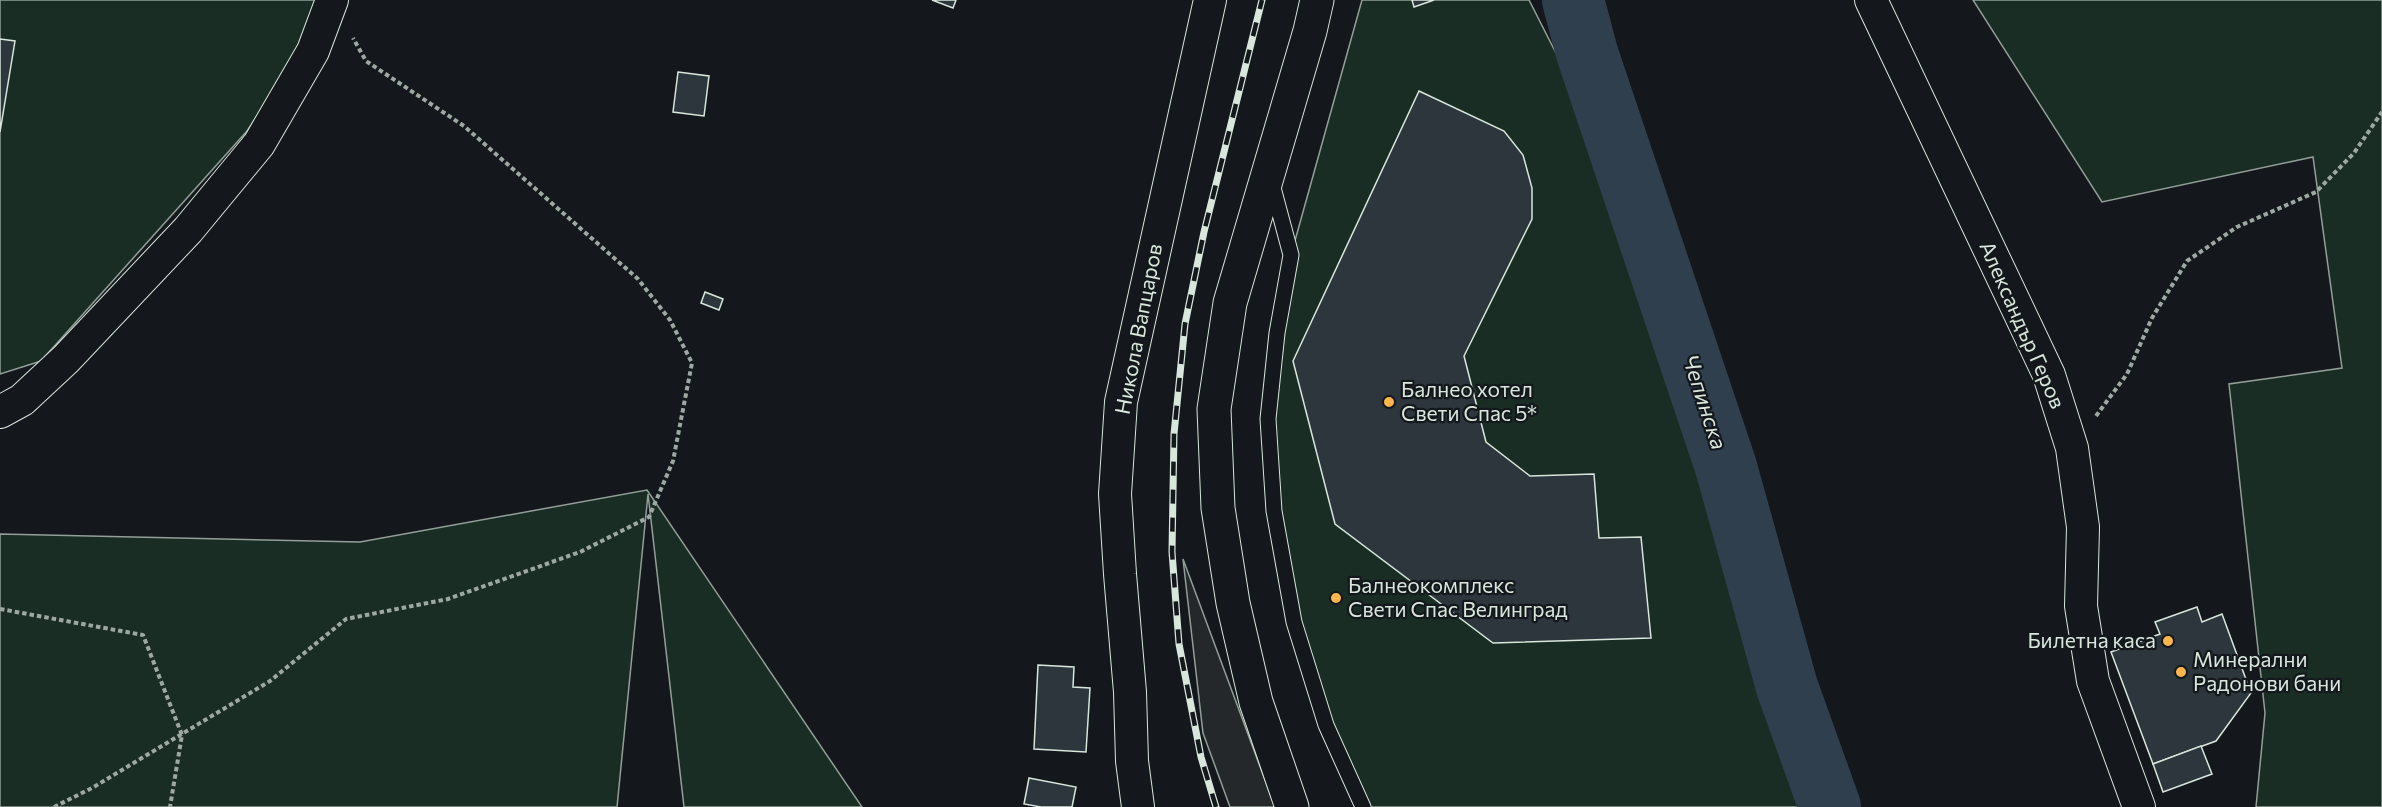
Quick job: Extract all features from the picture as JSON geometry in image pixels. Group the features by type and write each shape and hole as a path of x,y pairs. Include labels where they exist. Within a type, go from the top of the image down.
{"street":[{"path":"0,412 22,400 66,359 188,230 259,144 313,51 333,0"},
{"name":"Никола Вапцаров","path":"1138,807 1132,761 1130,692 1116,494 1122,402 1210,0"},
{"path":"1292,807 1256,702 1233,603 1218,508 1214,409 1230,303 1310,31 1317,0"},
{"name":"Александър Геров","path":"1871,0 2049,375 2072,448 2083,527 2081,606 2093,681 2139,807"},
{"path":"1119,807 1132,761"}],"lane":[{"path":"1268,169 1291,255 1277,333 1268,419 1274,511 1294,622 1326,725 1363,807"}],"path":[{"path":"54,807 92,788 270,681 346,619 448,599 580,552 649,517 673,461 692,363 670,320 638,279 464,126 366,62 349,31"},
{"path":"2072,448 2127,374 2152,318 2187,261 2237,227 2316,192 2355,153 2382,112"},
{"path":"0,609 142,635 182,735 170,807"}],"green space":[{"path":"0,0 320,0 304,47 247,131 41,361 0,374"},
{"path":"1362,0 1529,0 1598,136 1741,556 1775,691 1820,807 1363,807 1294,622 1268,419 1291,255"},
{"path":"1973,0 2382,0 2382,807 2256,807 2265,713 2229,384 2342,368 2313,157 2102,202"},
{"path":"647,490 862,807 684,807 648,494 617,807 0,807 0,534 360,542"}],"shaded area":[{"path":"1183,559 1275,807 1230,807 1203,733"}],"building":[{"path":"932,0 956,0 953,8"},
{"path":"1412,0 1434,0 1414,7"},
{"path":"0,39 15,41 0,132"},
{"path":"678,72 709,76 704,116 673,112"},
{"name":"Балнео хотел Свети Спас 5*","path":"1419,91 1504,131 1523,155 1532,188 1532,219 1464,356 1486,442 1530,476 1594,474 1599,538 1641,537 1651,638 1493,643 1335,524 1293,361"},
{"path":"705,292 723,299 719,310 701,303"},
{"name":"Минерални Радонови бани","path":"2197,607 2202,622 2222,614 2251,693 2216,741 2153,764 2111,652 2160,634 2155,622"},
{"path":"1038,665 1074,667 1073,687 1090,688 1086,752 1034,749"},
{"path":"2201,746 2212,774 2163,792 2153,764"},
{"path":"1029,778 1076,787 1072,807 1041,807 1024,804"}],"waterway":[{"name":"Чепинска","path":"1573,0 1587,53 1726,467 1787,687 1830,807"}],"railway":[{"path":"1216,807 1201,757 1179,644 1172,552 1174,434 1185,324 1204,232 1262,0"}],"place":[{"name":"Балнео хотел Свети Спас 5*","path":"1389,402"},
{"name":"Балнеокомплекс Свети Спас Велинград","path":"1336,598"},
{"name":"Билетна каса","path":"2168,641"},
{"name":"Минерални Радонови бани","path":"2181,672"}]}
